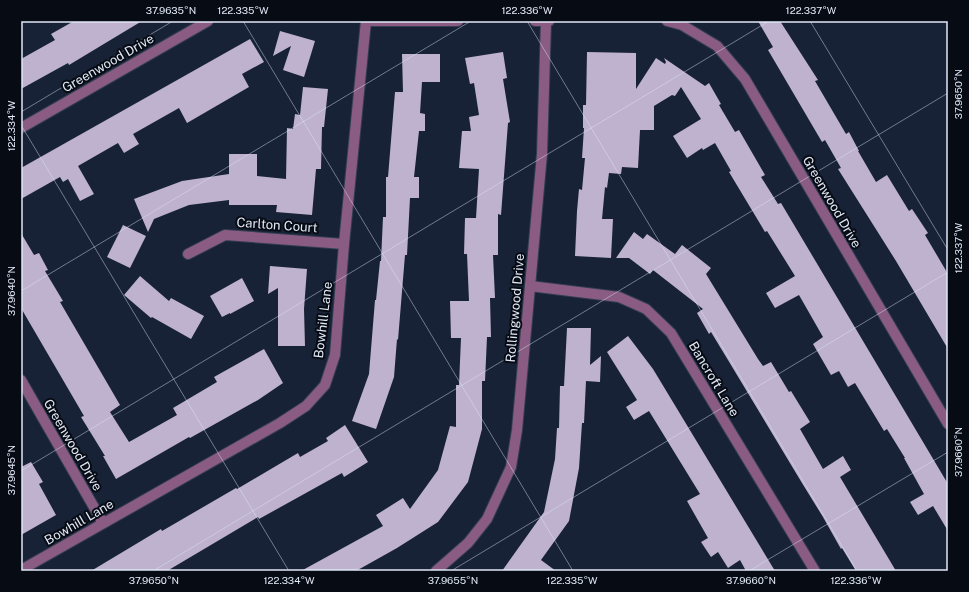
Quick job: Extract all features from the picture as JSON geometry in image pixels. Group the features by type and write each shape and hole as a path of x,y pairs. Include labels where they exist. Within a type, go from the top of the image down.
{"street":[{"name":"Greenwood Drive","path":"21,128 208,21"},
{"path":"366,21 458,21"},
{"name":"Bowhill Lane","path":"21,570 280,423 306,406 325,385 335,355 344,244 366,21"},
{"path":"535,21 549,21"},
{"name":"Rollingwood Drive","path":"436,571 468,543 488,519 511,467 517,430 542,154 546,21"},
{"name":"Greenwood Drive","path":"667,21 682,25 717,46 745,79 948,424"},
{"name":"Carlton Court","path":"188,254 225,235 344,244"},
{"name":"Bancroft Lane","path":"530,286 619,297 646,309 671,333 815,571"},
{"name":"Greenwood Drive","path":"21,380 103,523"}],"building":[{"path":"74,21 142,21 69,65 68,63 21,89 21,59 55,40 51,34"},
{"path":"758,21 780,21 818,80 815,81 846,134 849,132 876,182 887,175 909,211 912,209 928,233 925,235 948,274 948,349 896,261 838,169 841,168 825,140 822,142 768,50 773,47"},
{"path":"280,31 315,41 304,77 283,70 291,46 273,56"},
{"path":"250,39 264,62 242,74 249,87 187,123 179,108 133,134 139,144 124,153 118,143 78,166 94,194 80,201 68,179 63,182 60,177 21,199 21,168"},
{"path":"503,52 507,78 503,79 510,122 508,123 501,215 498,214 498,255 493,255 495,298 490,298 491,337 487,337 485,381 482,381 482,429 468,482 438,522 397,548 356,571 301,571 383,526 376,515 403,498 410,509 438,470 450,426 456,427 456,385 459,385 461,338 451,338 450,301 469,301 467,254 464,254 465,218 476,218 479,169 459,168 462,131 471,131 469,117 479,115 474,83 470,84 465,58"},
{"path":"587,52 636,53 636,89 656,58 665,64 666,62 664,58 705,86 709,83 721,104 719,105 735,132 739,130 765,175 761,177 778,204 781,203 948,484 948,531 933,506 918,515 910,502 924,494 905,458 887,429 884,431 855,383 848,387 839,371 831,375 813,344 823,337 799,295 775,308 766,293 795,276 767,231 765,232 729,172 731,171 715,143 703,150 702,148 687,158 673,136 701,119 681,87 675,96 672,95 654,106 654,130 640,130 638,168 622,167 621,174 609,173 607,188 605,187 602,219 613,219 611,258 575,256 579,189 582,190 585,158 582,158 584,128 583,105 586,105"},
{"path":"402,54 440,54 440,82 422,82 420,113 425,114 425,131 419,131 414,177 419,177 419,198 410,198 407,255 405,255 394,377 376,429 352,421 369,374 375,300 381,261 383,217 386,217 386,177 388,177 395,92 403,92"},
{"path":"303,87 328,89 324,127 322,127 321,169 316,169 312,215 276,212 277,205 229,205 229,200 189,205 154,219 148,232 134,199 182,181 229,174 229,154 257,154 257,176 286,179 287,128 293,129 295,114 300,115"},
{"path":"123,225 146,236 130,268 107,257"},
{"path":"634,232 643,239 647,234 675,254 682,245 711,268 706,274 758,359 763,366 771,362 789,392 791,391 810,422 800,429 823,469 843,456 851,470 840,477 896,571 856,571 842,548 841,549 711,332 709,334 697,313 703,309 653,270 650,274 629,258 616,258"},
{"path":"21,233 34,255 39,253 48,270 45,271 63,301 60,302 120,405 110,412 129,442 177,415 173,408 217,382 214,377 264,349 283,383 258,400 190,438 189,437 116,479 103,456 105,456 81,417 84,416 21,308"},
{"path":"270,266 307,269 304,309 305,346 278,346 278,288 268,294"},
{"path":"140,276 169,301 171,298 204,316 191,339 152,317 151,318 124,295"},
{"path":"242,278 254,301 222,317 210,296"},
{"path":"567,328 591,328 590,365 601,356 600,382 586,381 584,423 582,423 579,468 569,521 541,560 556,571 502,571 544,512 555,459 557,428 559,428 560,386 564,386"},
{"path":"628,336 653,369 775,571 746,571 740,560 728,568 718,552 711,557 701,542 708,538 687,501 700,494 649,411 634,420 626,407 637,400 607,352"},
{"path":"345,425 368,462 344,477 342,473 259,519 258,517 167,571 91,571 161,529 162,531 298,453 300,457 328,441 326,438"},
{"path":"31,462 43,482 39,484 56,515 21,535 21,467"}]}
